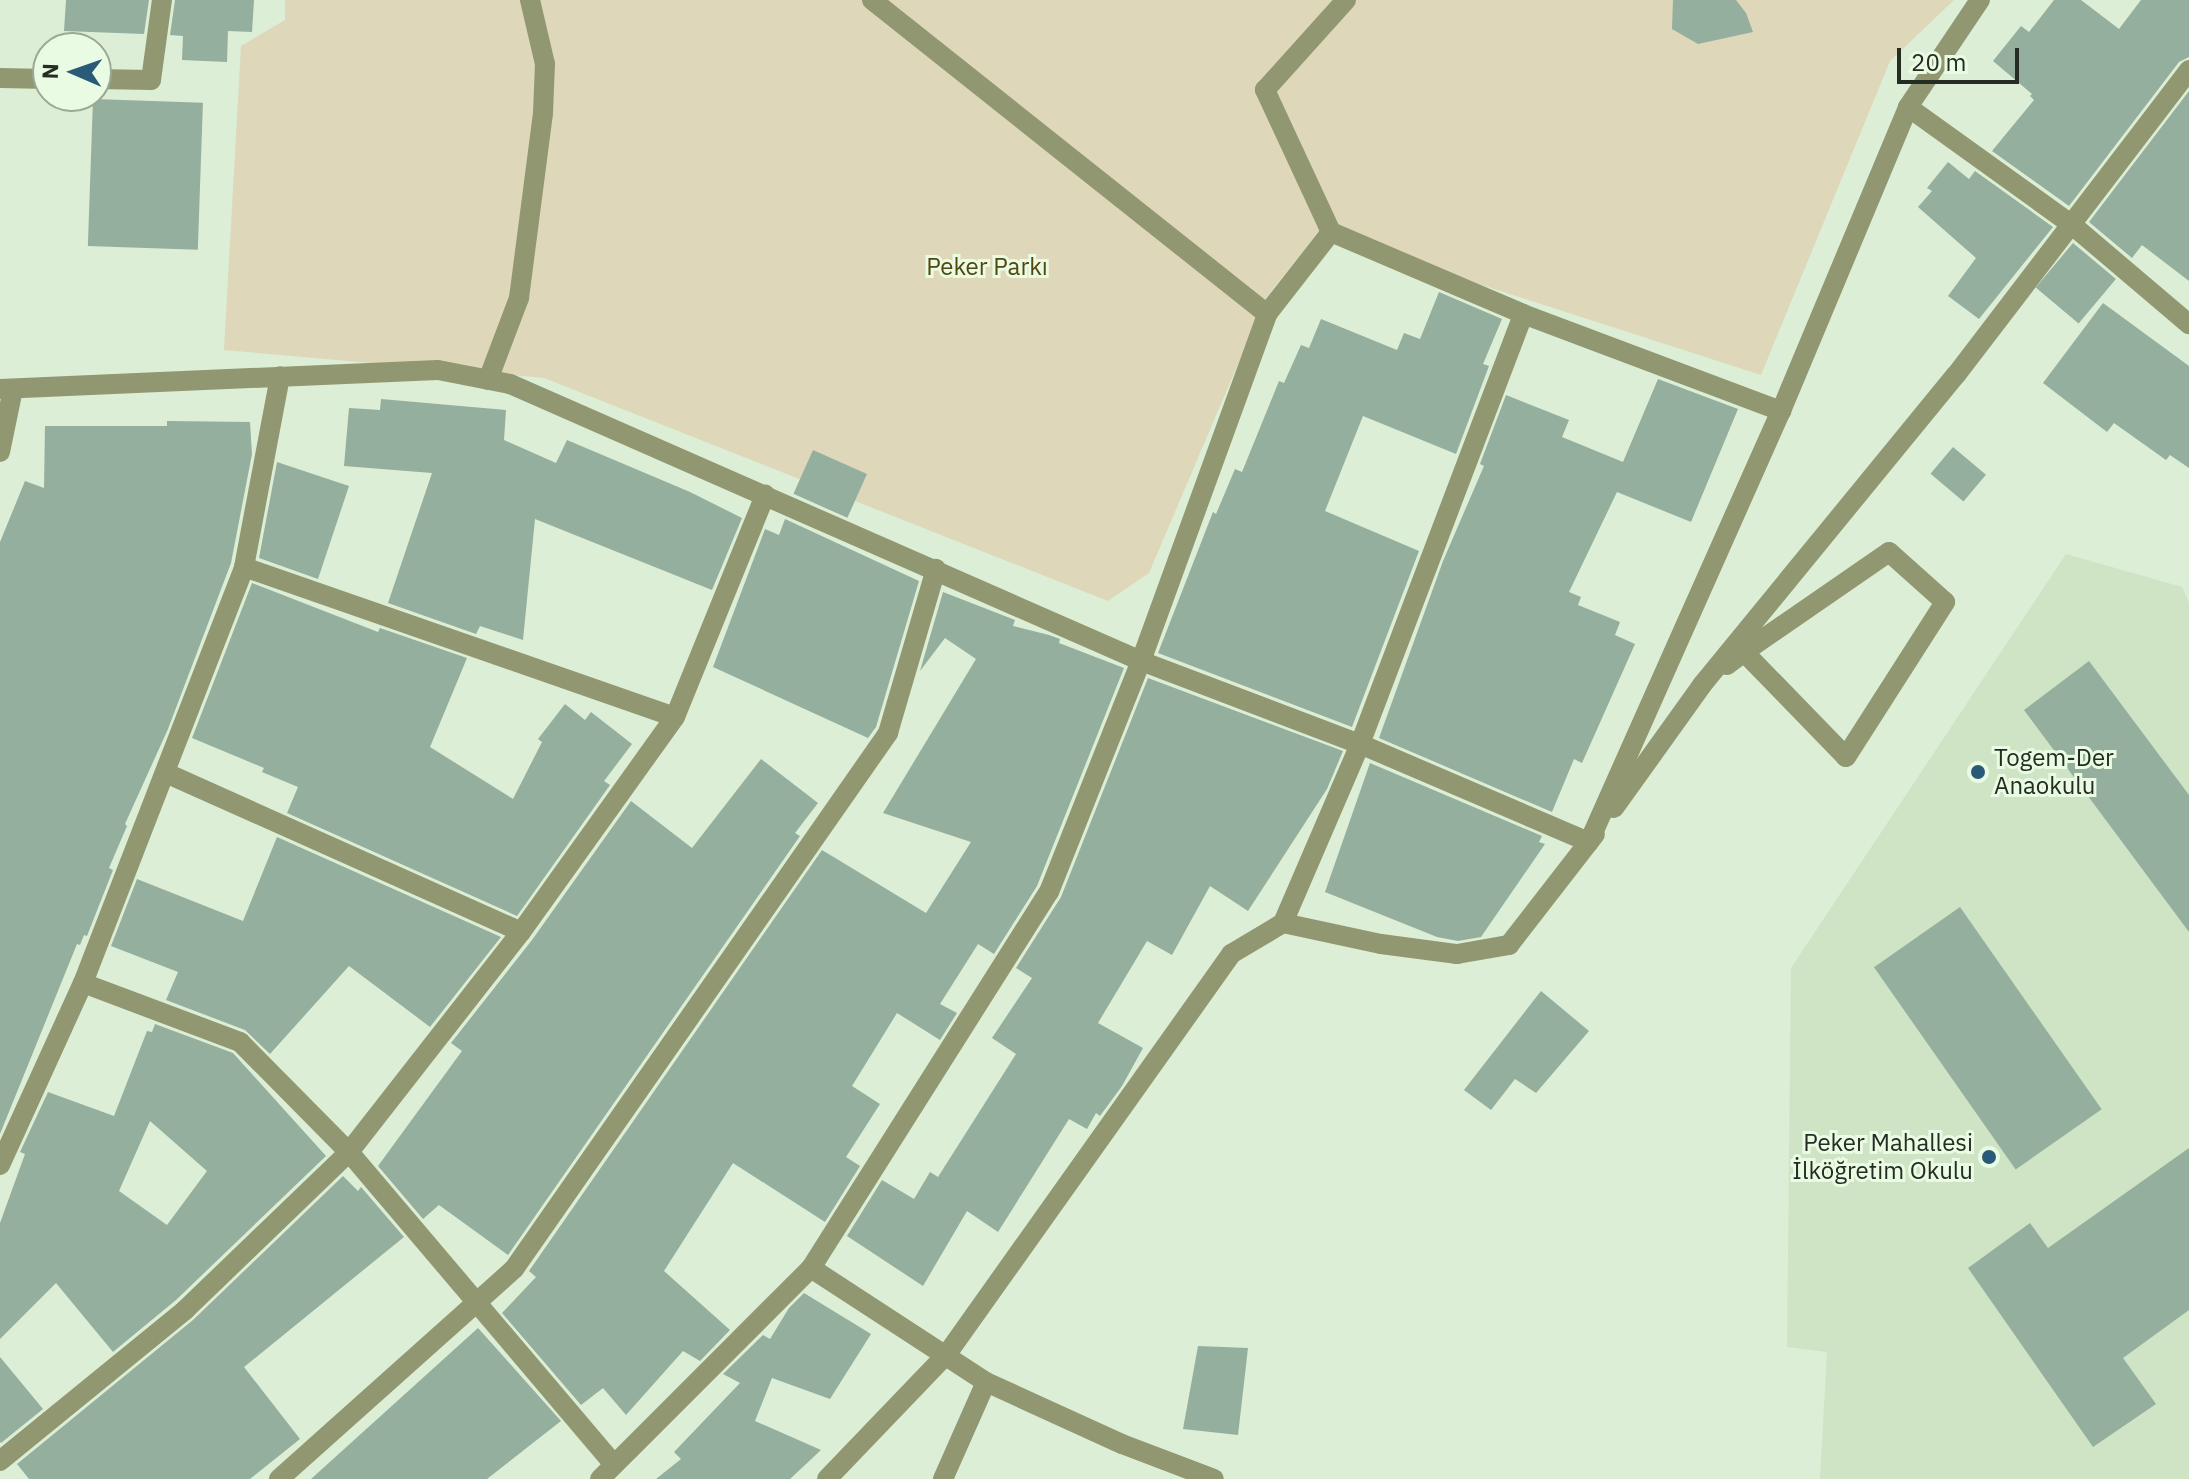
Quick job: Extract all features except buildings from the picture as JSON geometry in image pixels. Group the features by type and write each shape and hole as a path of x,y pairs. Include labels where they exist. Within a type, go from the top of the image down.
{"street":[{"path":"112,79 151,80 162,0"},
{"path":"488,380 519,298 542,125 545,64 530,0"},
{"path":"872,0 1267,314"},
{"path":"1346,0 1265,90 1331,232 1523,314 1781,411"},
{"path":"1589,842 1781,411 1908,107 1980,0"},
{"path":"1283,923 1381,944 1457,954 1509,945 1589,842 1702,685 1956,375 2189,70"},
{"path":"0,78 32,79"},
{"path":"1908,107 2071,224 2189,324"},
{"path":"83,983 240,1042 349,1152 477,1305 607,1472 811,1268 1049,892 1141,661 1267,314 1331,232"},
{"path":"827,1479 947,1354 1231,954 1283,923 1360,744 1523,314"},
{"path":"0,452 6,389 438,370 510,384 1141,661 1360,744 1589,842"},
{"path":"0,1165 83,983 244,567 280,376"},
{"path":"10,1479 0,1464 185,1310 349,1152 521,932 675,717 765,495"},
{"path":"1702,685 1744,652 1889,552 1945,602 1846,757 1744,652"},
{"path":"244,567 675,717"},
{"path":"279,1479 514,1269 888,733 936,569"},
{"path":"166,773 521,932"},
{"path":"811,1268 986,1382 1122,1444 1214,1479"},
{"path":"943,1479 986,1382"}],"shaded area":[{"name":"Peker Mahallesi İlköğretim Okulu","path":"2066,554 2182,587 2189,603 2189,1479 1820,1479 1827,1352 1787,1347 1791,968"}],"green space":[{"name":"Peker Parkı","path":"285,0 1954,0 1890,61 1761,375 1318,232 1266,298 1149,573 1108,601 544,378 224,350 241,46 285,20"}],"place":[{"name":"Togem-Der Anaokulu","path":"1978,772"},
{"name":"Peker Mahallesi İlköğretim Okulu","path":"1989,1157"}]}
